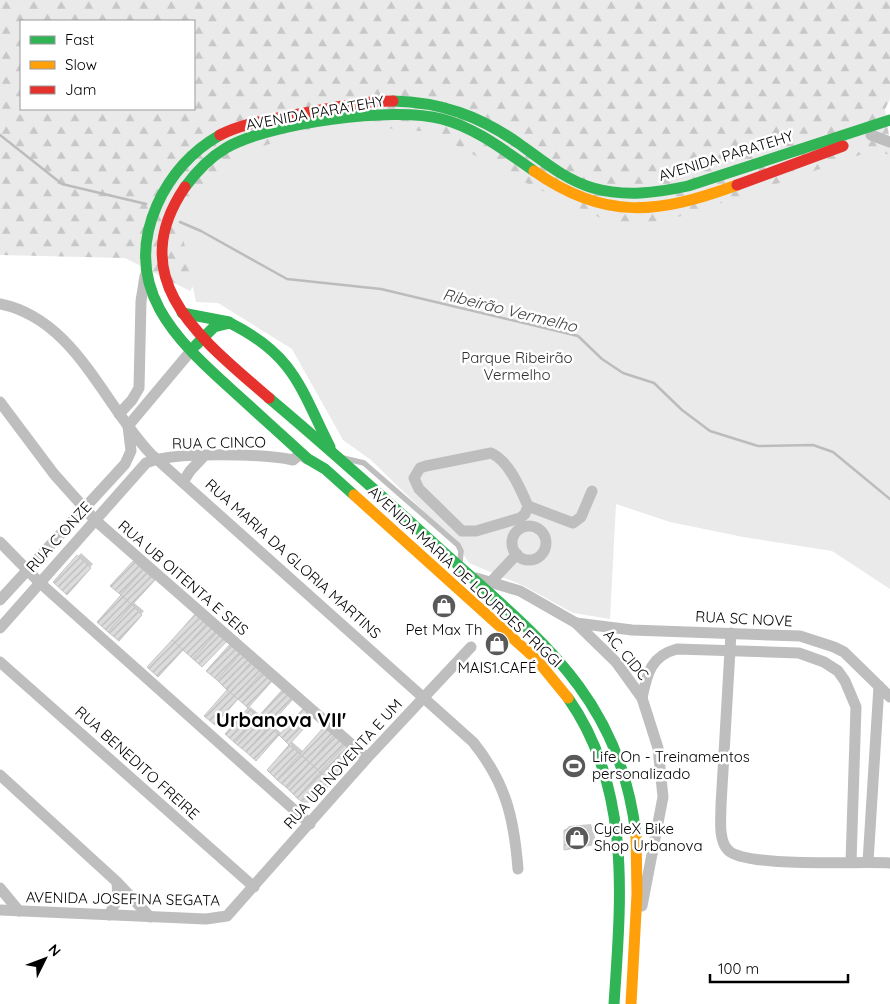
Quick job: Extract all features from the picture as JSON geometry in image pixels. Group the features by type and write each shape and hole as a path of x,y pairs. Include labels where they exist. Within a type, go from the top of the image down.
{"street":[{"name":"AVENIDA PARATEHY","path":"146,275 149,230 156,206 171,179 196,152 218,136 246,124 363,102 420,101 451,108 480,120 560,172 579,182 605,191 626,194 654,194 688,186 890,120"},
{"name":"AVENIDA PARATEHY","path":"165,281 162,261 166,223 188,180 203,165 228,147 244,140 280,131 365,117 396,114 437,118 476,132 569,193 593,203 637,209 664,207 718,191 871,135 890,130"},
{"path":"871,135 890,142"},
{"name":"AVENIDA MARIA DE LOURDES FRIGGI","path":"146,275 150,292 158,311 190,352 308,459 325,468 537,660 562,687 594,740 612,791 620,845 619,926 614,1004"},
{"path":"118,414 132,400 139,388 141,301 146,275"},
{"name":"AVENIDA MARIA DE LOURDES FRIGGI","path":"165,281 182,313 202,337 475,578 562,663 590,698 608,730 628,783 634,815 638,864 631,1004"},
{"name":"RUA MARIA DA GLORIA MARTINS","path":"0,304 40,320 64,340 118,414 158,459 474,742 499,780 513,824 518,869"},
{"path":"182,313 230,323 257,338 282,358 296,379 335,455"},
{"path":"128,426 202,337 214,327 230,323"},
{"name":"RUA UB OITENTA E SEIS","path":"0,402 83,508 95,520 367,758"},
{"name":"RUA C ONZE","path":"0,600 117,473 130,456 128,426"},
{"path":"308,459 308,444 313,436"},
{"path":"550,515 525,524 476,531 462,531 415,484 416,472 426,466 491,453 499,457 504,463 528,506 568,522 578,521 592,491"},
{"name":"RUA C CINCO","path":"158,459 262,455 293,460 300,454 308,459"},
{"path":"183,482 190,470 204,456"},
{"name":"RUA C ONZE","path":"0,628 38,582 141,467 158,459"},
{"path":"293,460 314,468 325,468"},
{"path":"525,524 541,531 545,540 542,553 530,559 517,554 513,546 513,536 525,524 528,506"},
{"path":"0,542 38,582 310,824"},
{"path":"490,583 517,554"},
{"name":"AC. CIDC","path":"475,578 520,591 576,623 616,662 642,698 658,748 663,797 650,874 634,937"},
{"name":"RUA SC NOVE","path":"576,623 624,629 800,636 844,652 890,697"},
{"path":"731,633 721,805 721,831 728,850 736,855 765,861 890,863"},
{"name":"RUA UB NOVENTA E UM","path":"240,904 367,758 470,647"},
{"path":"642,698 648,672 663,654 682,649 799,653 818,659 830,666 845,681 856,707 851,862"},
{"path":"830,666 844,652"},
{"name":"RUA BENEDITO FREIRE","path":"0,662 254,887"},
{"path":"868,862 878,686"},
{"path":"0,775 117,882 150,917"},
{"path":"109,915 118,898 117,882"},
{"path":"0,888 19,911"},
{"name":"AVENIDA JOSEFINA SEGATA","path":"0,910 150,917 220,918 231,914 240,904"}],"green space":[{"path":"0,0 890,0 890,99 885,109 890,142 890,573 220,245 190,291 125,258 0,255"},
{"name":"Parque Ribeirão Vermelho","path":"327,123 431,132 530,185 622,228 687,215 874,150 890,155 890,589 832,551 743,537 670,522 616,504 610,619 573,613 524,586 469,563 455,542 371,460 343,440 292,349 218,303 196,302 179,218 233,157"}],"building":[{"path":"77,555 91,568 67,595 53,582"},
{"path":"133,561 143,570 121,595 110,586"},
{"path":"143,570 155,580 132,605 121,595"},
{"path":"121,595 132,605 108,632 97,622"},
{"path":"132,605 142,615 119,641 108,632"},
{"path":"197,612 208,622 183,650 172,640"},
{"path":"208,622 218,631 193,659 183,650"},
{"path":"218,631 228,640 202,667 193,659"},
{"path":"172,640 183,650 158,677 147,667"},
{"path":"231,643 242,652 217,680 206,671"},
{"path":"242,652 252,661 227,690 217,680"},
{"path":"252,661 263,671 238,699 227,690"},
{"path":"263,671 273,680 248,708 238,699"},
{"path":"283,689 293,699 269,726 258,717"},
{"path":"227,690 238,699 215,725 204,716"},
{"path":"248,708 258,717 235,743 225,734"},
{"path":"303,709 313,718 289,745 279,735"},
{"path":"258,717 269,726 246,752 235,743"},
{"path":"269,726 279,735 256,761 246,752"},
{"path":"324,727 334,735 310,763 300,754"},
{"path":"334,735 345,745 320,772 310,763"},
{"path":"289,745 300,754 277,780 267,770"},
{"path":"345,745 351,751 352,758 332,782 320,772"},
{"path":"300,754 310,763 287,788 277,780"},
{"path":"310,763 320,772 297,798 287,788"},
{"path":"320,772 332,782 318,798 311,802 302,802 297,798"},
{"name":"CycleX Bike Shop Urbanova","path":"587,827 592,845 564,850 564,830"}],"waterway":[{"name":"Ribeirão Vermelho","path":"0,135 62,184 146,204"},
{"name":"Ribeirão Vermelho","path":"180,222 201,231 287,279 381,289 578,336 602,359 623,373 654,383 682,410 710,431 758,446 813,445 833,452 890,499"}],"traffic: fast":[{"path":"393,101 427,104 459,112 503,133 573,180 605,191 629,193 664,191 688,186 890,120"},
{"path":"185,187 214,156 245,139 300,124 364,116 421,115 455,123 490,141 534,171"},
{"path":"220,135 200,149 183,165 162,194 148,234 146,261 150,286 160,309 174,331 191,351 308,459 325,469 354,495"},
{"path":"182,313 229,322"},
{"path":"196,345 214,327 230,323 268,347 293,374 330,447"},
{"path":"269,398 355,472 508,610 568,672 592,706 612,743 627,786 636,835"},
{"path":"568,698 589,733 603,769 613,807 618,846 619,885 619,925 614,1004"}],"traffic: slow":[{"path":"534,171 560,187 585,198 609,205 632,208 682,202 737,185"},
{"path":"354,495 537,660 568,698"},
{"path":"631,1004 637,894 636,835"}],"traffic: jam":[{"path":"220,135 266,120 356,104 393,101"},
{"path":"737,185 843,146"},
{"path":"185,187 168,221 162,252 166,280 179,306 197,331 219,354 269,398"}],"place":[{"name":"Pet Max Th","path":"444,606"},
{"name":"MAIS1.CAFÉ","path":"497,644"},
{"name":"Life On - Treinamentos personalizado","path":"574,766"},
{"name":"CycleX Bike Shop Urbanova","path":"577,838"}],"district":[{"name":"Urbanova VII'","path":"281,720"}]}
